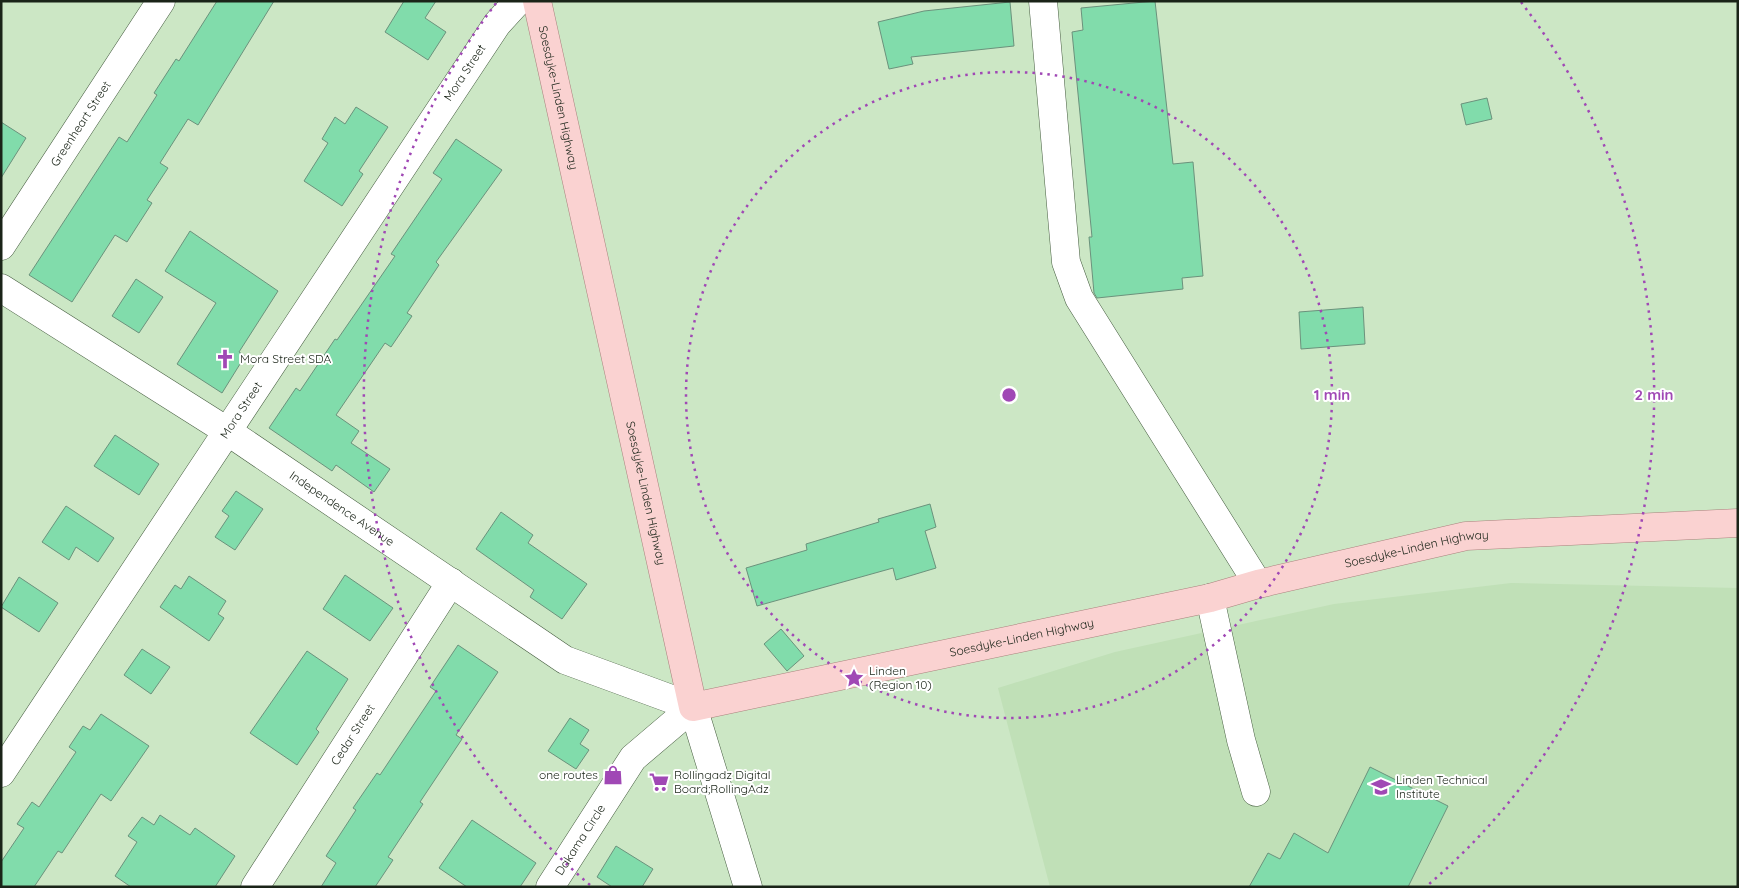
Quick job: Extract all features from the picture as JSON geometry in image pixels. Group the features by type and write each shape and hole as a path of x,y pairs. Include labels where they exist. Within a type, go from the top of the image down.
{"main road":[{"name":"Soesdyke-Linden Highway","path":"537,1 692,707 1210,598 1258,584 1466,536 1738,523"}],"street":[{"name":"Greenheart Street","path":"1,246 161,1"},
{"name":"Mora Street","path":"1,773 492,33 518,1"},
{"path":"1043,1 1066,262 1079,298 1258,584"},
{"name":"Independence Avenue","path":"1,288 227,431 565,660 692,707"},
{"name":"Cedar Street","path":"255,887 451,582"},
{"path":"1210,598 1241,740 1256,792"},
{"name":"Dakama Circle","path":"550,887 632,758 692,707"},
{"path":"692,707 748,887"}],"shaded area":[{"name":"Linden Technical Institute","path":"1511,583 1738,588 1738,887 1050,887 998,688 1115,652 1334,604"}],"building":[{"path":"217,1 274,1 198,125 188,119 160,163 168,168 147,200 152,203 127,242 115,235 72,302 29,275 119,137 127,142 157,95 154,93 176,59 179,61"},
{"path":"404,1 436,1 425,18 446,32 428,60 385,32"},
{"path":"1155,1 1173,164 1193,162 1203,276 1182,278 1183,289 1097,298 1094,293 1089,237 1092,237 1072,32 1083,30 1081,8"},
{"path":"1010,2 1014,46 911,57 913,64 889,69 878,22 924,11"},
{"path":"1487,98 1492,119 1466,125 1461,104"},
{"path":"356,107 388,127 359,171 363,174 342,206 304,181 328,143 322,139 335,117 345,124"},
{"path":"1,122 26,138 1,178"},
{"path":"456,139 502,170 436,262 439,265 407,313 412,316 391,347 385,343 336,415 359,431 351,443 390,469 374,492 336,465 332,471 269,428 296,388 300,391 395,256 391,254 442,179 433,173"},
{"path":"190,231 278,291 239,352 245,356 222,393 177,364 216,303 165,271"},
{"path":"136,279 163,297 139,333 112,316"},
{"path":"1363,307 1365,344 1301,349 1299,312"},
{"path":"115,435 159,464 139,495 94,466"},
{"path":"236,491 263,509 235,550 215,537 229,516 222,511"},
{"path":"930,504 936,527 925,531 936,568 896,580 893,568 757,606 746,568 807,550 806,544 879,522 878,519"},
{"path":"66,506 114,538 98,562 76,547 69,560 42,542"},
{"path":"501,512 533,535 528,543 587,584 562,619 530,597 534,590 476,549"},
{"path":"345,575 393,608 370,641 323,609"},
{"path":"189,576 226,601 218,614 224,618 209,641 160,607 175,585 181,589"},
{"path":"19,577 58,603 39,632 1,607"},
{"path":"781,629 804,656 787,671 764,644"},
{"path":"458,645 498,672 456,735 462,739 420,802 423,804 388,857 393,860 375,887 321,887 336,863 326,856 356,810 353,808 377,773 380,775 436,691 430,687"},
{"path":"142,649 170,667 151,694 124,675"},
{"path":"307,651 348,679 316,729 319,732 297,765 250,733"},
{"path":"101,714 149,746 111,801 101,794 62,853 58,851 34,887 1,887 1,862 24,828 17,824 32,802 39,807 76,752 69,747 83,726 90,730"},
{"path":"570,718 589,730 580,744 589,750 576,769 548,751"},
{"path":"1370,767 1448,806 1408,887 1249,887 1268,853 1280,859 1294,833 1328,853"},
{"path":"160,815 190,835 195,828 235,856 215,887 131,887 115,876 137,842 128,836 142,817 154,825"},
{"path":"472,820 536,863 520,887 467,887 439,868"},
{"path":"616,846 653,869 642,887 612,887 597,877"}],"place":[{"name":"Mora Street SDA","path":"225,359"},
{"name":"Linden (Region 10)","path":"854,678"},
{"name":"one routes","path":"613,775"},
{"name":"Rollingadz Digital Board;RollingAdz","path":"659,782"},
{"name":"Linden Technical Institute","path":"1381,787"}]}
